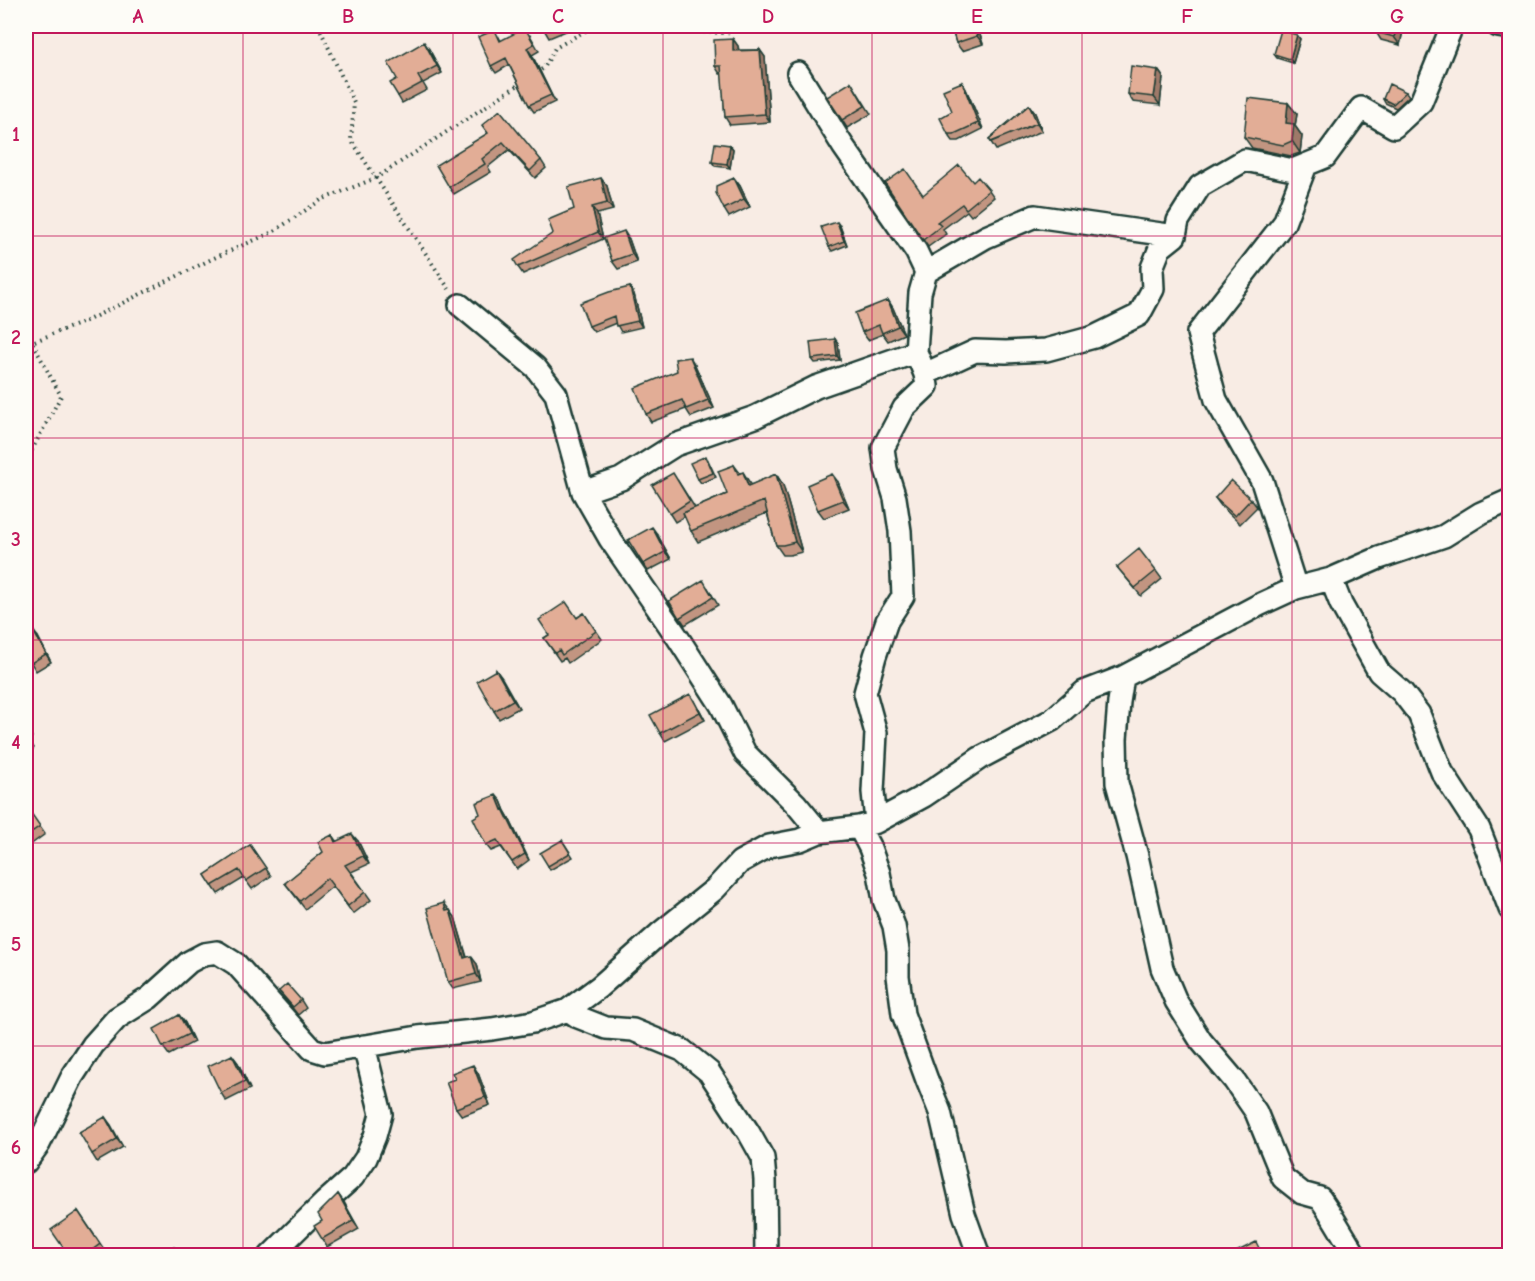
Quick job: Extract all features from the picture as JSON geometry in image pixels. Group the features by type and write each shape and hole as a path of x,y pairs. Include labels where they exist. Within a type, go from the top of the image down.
{"street":[{"path":"925,374 975,351 1046,350 1094,337 1139,315 1153,289 1152,268 1160,248 1175,236 1178,221 1200,186 1245,160 1293,170 1325,157 1361,108 1394,127 1421,102 1452,26"},
{"path":"1498,26 1509,28"},
{"path":"798,73 843,146 916,251 926,272 920,293 916,352 927,386 904,408 883,448 900,531 903,596 887,621 865,693 876,733 873,792 868,825 870,848 879,873 884,900 894,926 903,1014 939,1112 963,1214 979,1256"},
{"path":"1296,588 1262,481 1216,400 1198,333 1284,223 1306,165"},
{"path":"926,272 986,237 1035,216 1175,236"},
{"path":"460,305 535,367 556,394 583,492 610,539 721,705 746,753 796,804 819,832"},
{"path":"583,492 621,478 675,445 755,417 816,387 916,352"},
{"path":"26,1162 39,1144 72,1077 93,1045 117,1018 149,998 189,962 204,954 217,952 236,964 312,1049 325,1053 418,1037 533,1022 568,1010 599,987 715,889 740,862 769,846 800,840 819,832 868,825 924,796 980,758 1052,720 1084,692 1123,677 1259,605 1296,588 1331,579 1379,558 1444,536 1481,513 1509,500"},
{"path":"1331,579 1341,604 1379,672 1402,692 1419,714 1442,771 1479,829 1509,909"},
{"path":"1123,677 1116,739 1116,783 1137,856 1162,968 1176,1001 1201,1041 1234,1080 1256,1112 1283,1178 1302,1193 1320,1198 1356,1256"},
{"path":"568,1010 578,1017 606,1028 633,1030 682,1050 709,1072 763,1158 766,1256"},
{"path":"270,1256 353,1177 366,1158 381,1114 364,1046"}],"path":[{"path":"317,26 354,103 351,140 460,305"},
{"path":"534,74 544,68 555,48 594,26"},
{"path":"645,26 649,30 726,33 749,26"},
{"path":"26,461 61,396 32,342 84,322 214,258 273,232 321,200 376,178 524,81"}],"building":[{"path":"542,26 554,26 544,30"},
{"path":"951,26 974,26 977,36 956,43"},
{"path":"1377,26 1397,26 1394,37 1376,32"},
{"path":"525,28 534,44 527,48 551,95 529,105 506,58 491,66 478,37 495,30 500,41"},
{"path":"1281,30 1297,35 1290,59 1274,54"},
{"path":"733,39 733,51 760,50 765,114 725,117 721,66 715,66 714,40"},
{"path":"424,42 437,66 418,76 422,83 398,96 390,83 397,79 388,63"},
{"path":"1131,66 1158,70 1154,97 1128,94"},
{"path":"851,82 865,106 842,120 827,97"},
{"path":"962,82 978,123 954,134 948,134 940,118 952,111 943,90"},
{"path":"1389,84 1406,92 1393,104 1383,99"},
{"path":"1248,98 1288,103 1286,123 1294,124 1292,141 1283,145 1244,137"},
{"path":"1029,105 1037,123 991,142 989,139"},
{"path":"500,110 541,160 530,171 503,142 482,159 485,164 449,187 436,165 488,133 482,125"},
{"path":"715,143 730,145 727,164 712,162"},
{"path":"959,165 973,182 978,177 989,190 966,209 962,204 937,222 941,226 923,240 885,183 905,169 923,195"},
{"path":"601,178 607,203 592,207 598,232 518,267 514,260 553,233 548,220 574,209 568,187"},
{"path":"734,178 744,199 724,209 716,193 716,186"},
{"path":"837,222 844,241 829,247 821,227"},
{"path":"624,231 632,254 612,261 604,238"},
{"path":"630,287 638,321 616,326 614,316 589,326 580,303"},
{"path":"888,300 898,326 882,333 879,325 862,332 855,313"},
{"path":"835,339 837,356 812,359 810,342"},
{"path":"690,357 708,400 686,409 682,400 646,414 635,388 677,371 675,359"},
{"path":"706,456 713,473 698,479 690,463"},
{"path":"734,465 738,474 743,472 748,486 776,474 795,542 776,545 764,501 691,531 683,513 727,494 718,471"},
{"path":"673,473 690,501 670,514 652,485"},
{"path":"832,474 843,500 818,510 807,485"},
{"path":"1231,480 1251,499 1235,516 1215,498"},
{"path":"652,527 665,552 643,564 628,540"},
{"path":"1139,549 1156,571 1135,588 1117,567"},
{"path":"703,580 713,597 679,618 669,601"},
{"path":"566,602 577,618 584,613 596,631 562,655 559,650 555,653 544,638 549,635 539,620"},
{"path":"32,629 46,654 31,663 26,654 26,633"},
{"path":"496,670 513,700 494,711 477,681"},
{"path":"690,694 700,712 660,733 650,715"},
{"path":"496,795 525,854 512,862 497,840 486,845 473,818 480,814 476,803"},
{"path":"26,806 40,826 26,836"},
{"path":"352,834 363,856 345,865 365,892 348,906 327,878 300,901 285,883 323,852 318,842 332,835 335,842"},
{"path":"562,840 570,853 548,866 540,853"},
{"path":"250,845 266,868 246,881 239,870 212,886 205,875"},
{"path":"444,903 446,911 450,910 464,958 471,956 476,974 448,982 427,908"},
{"path":"287,984 301,1000 293,1007 279,991"},
{"path":"179,1015 189,1034 163,1047 154,1029"},
{"path":"232,1055 245,1081 221,1093 208,1066"},
{"path":"473,1065 485,1097 456,1108 446,1082 455,1079 452,1073"},
{"path":"105,1117 117,1139 92,1154 79,1132"},
{"path":"338,1194 353,1221 322,1239 314,1226 322,1221 318,1214"},
{"path":"78,1211 100,1244 84,1256 69,1256 51,1230"},
{"path":"1256,1242 1263,1256 1228,1256"},
{"path":"174,1247 177,1256 155,1256"},
{"path":"322,1251 324,1256 311,1256"}]}
